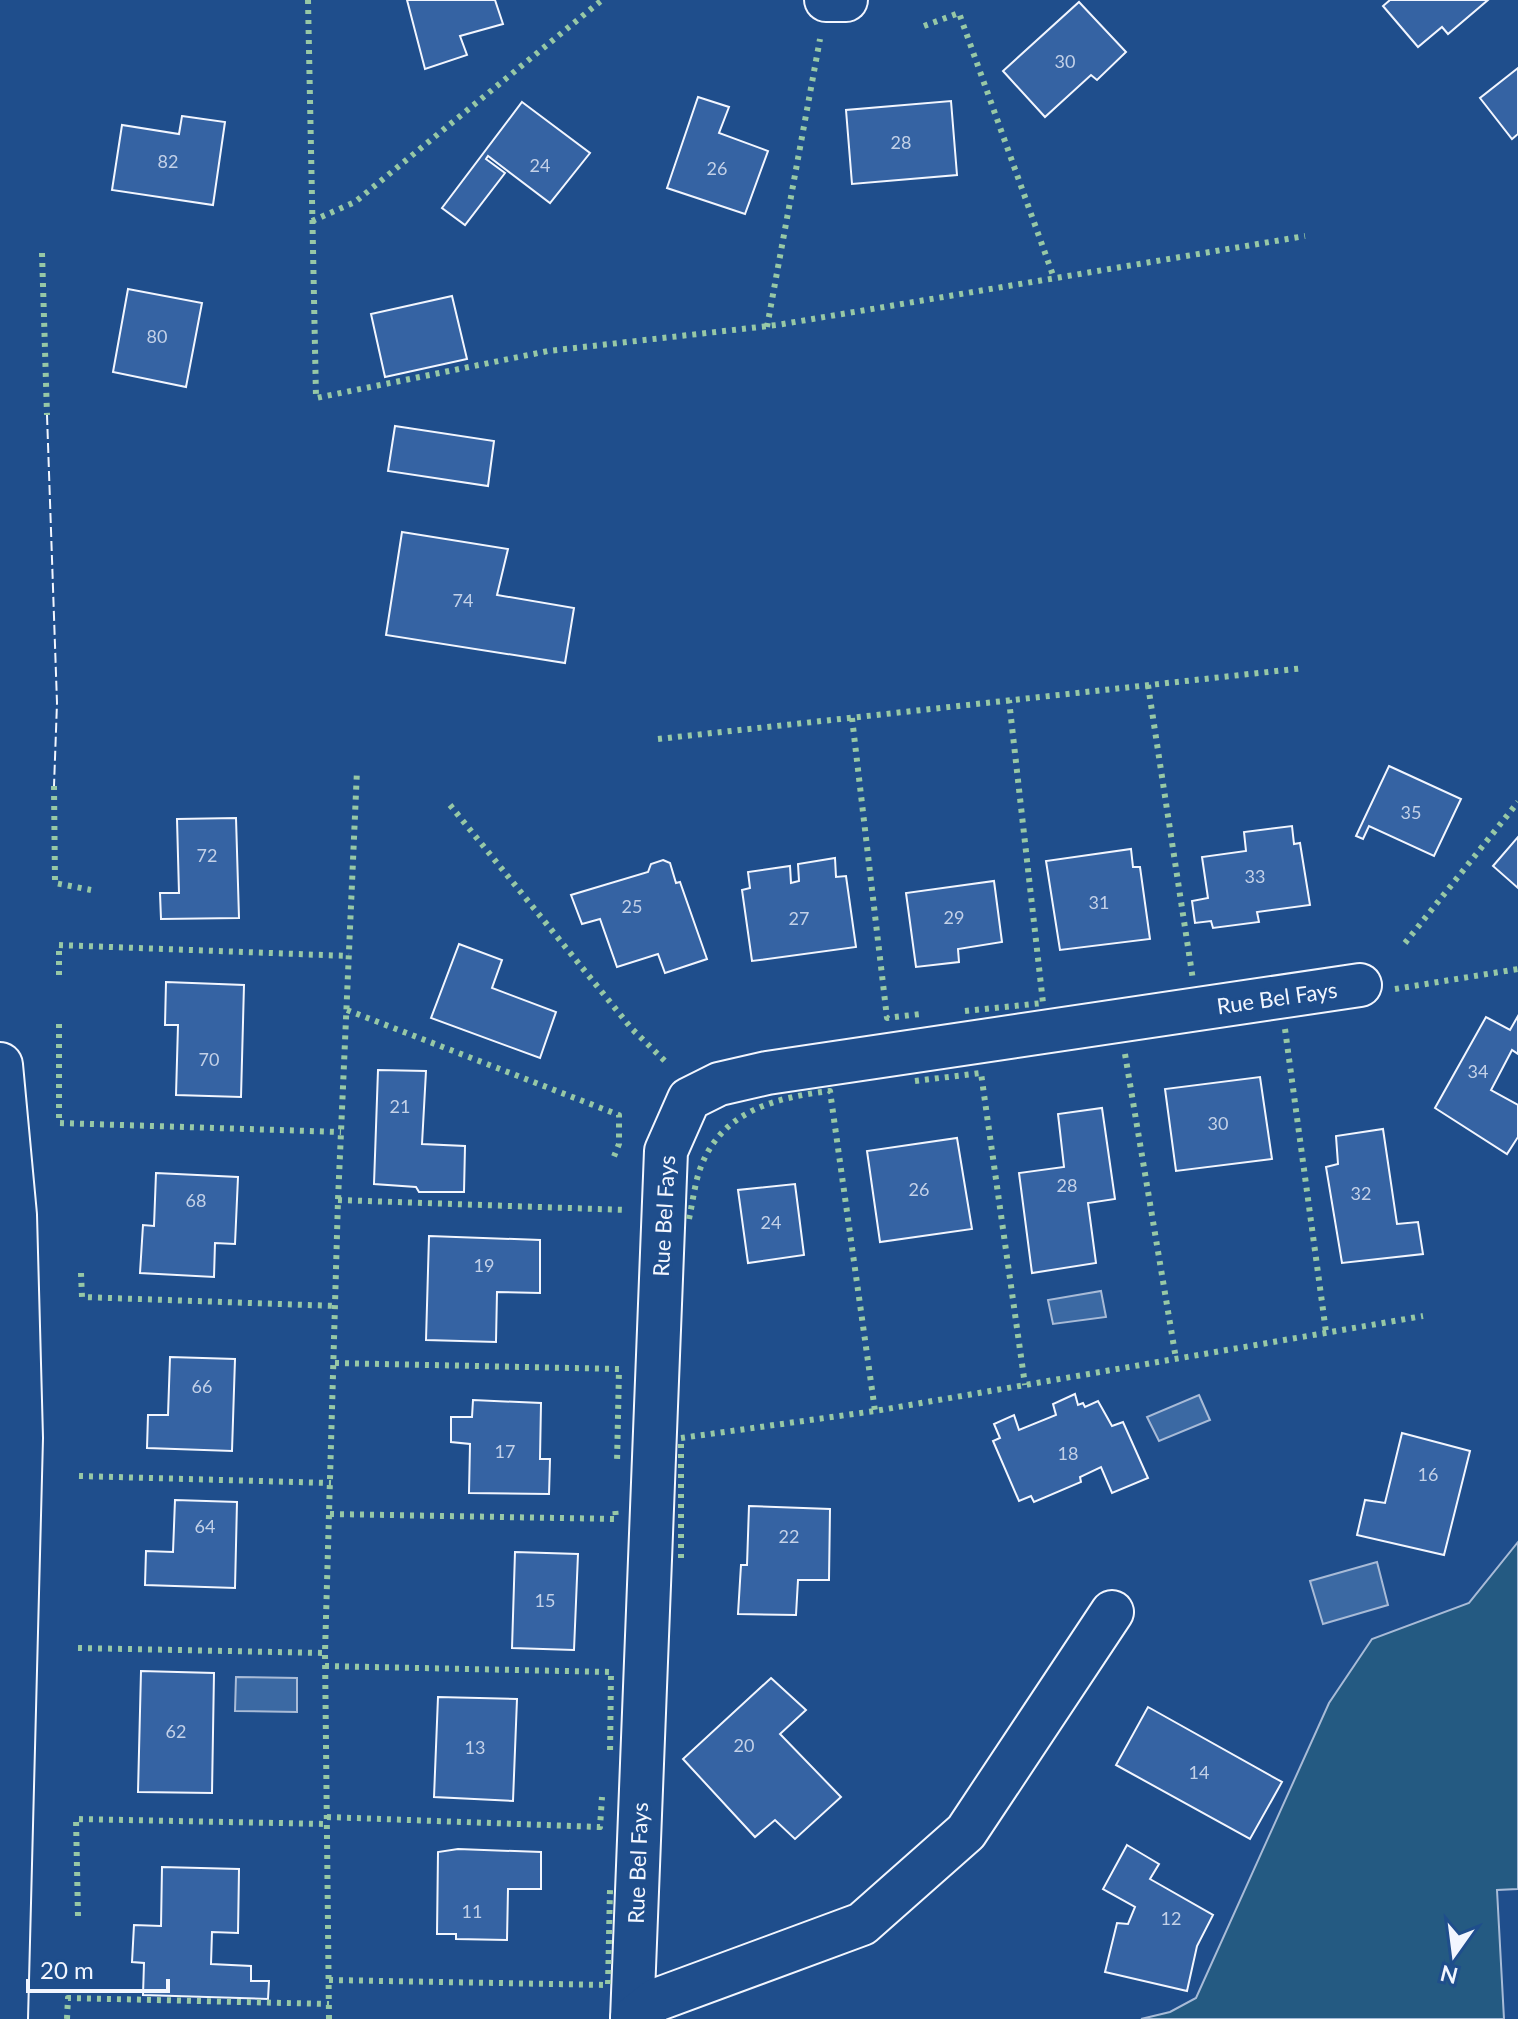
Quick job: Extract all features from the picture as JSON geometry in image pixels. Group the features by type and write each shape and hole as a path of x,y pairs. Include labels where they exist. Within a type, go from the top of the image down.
{"main road":[{"path":"0,1065 14,1215 20,1438 5,2019"}],"street":[{"path":"826,0 846,0"},
{"name":"Rue Bel Fays","path":"632,2019 666,1151 689,1099 719,1084 767,1073 1360,985"},
{"name":"Rue Bel Fays","path":"632,2019 656,2000 862,1924 966,1832 1112,1612"}],"shaded area":[{"path":"1101,1291 1106,1317 1053,1324 1048,1300"},
{"path":"1199,1395 1210,1420 1159,1441 1147,1417"},
{"path":"1518,1542 1518,1889 1497,1890 1504,2019 1141,2019 1170,2012 1196,1998 1329,1703 1372,1639 1469,1603"},
{"path":"1377,1562 1388,1605 1323,1624 1310,1581"},
{"path":"236,1677 297,1678 297,1712 235,1711"}],"building":[{"path":"407,0 495,0 503,24 460,36 467,55 425,69"},
{"path":"1390,0 1488,0 1448,34 1442,27 1418,47 1383,6"},
{"path":"1079,2 1126,52 1097,80 1091,75 1045,117 1003,71"},
{"path":"1518,68 1518,134 1512,139 1480,98"},
{"path":"698,97 729,107 719,133 768,151 745,214 667,188"},
{"path":"951,101 957,175 852,184 846,110"},
{"path":"522,102 590,153 550,203 488,156 486,159 505,173 465,225 442,208"},
{"path":"182,116 225,122 213,205 112,190 122,125 179,134"},
{"path":"128,289 202,303 186,387 113,372"},
{"path":"452,296 467,359 385,377 371,314"},
{"path":"395,426 494,441 488,486 388,471"},
{"path":"402,532 508,549 497,595 574,608 565,663 386,635"},
{"path":"1389,766 1461,799 1434,856 1369,826 1363,839 1356,836"},
{"path":"236,818 239,918 161,919 160,893 179,893 177,819"},
{"path":"1292,826 1294,844 1300,843 1310,905 1257,912 1259,922 1213,928 1211,921 1195,923 1192,901 1208,898 1202,857 1246,851 1244,832"},
{"path":"1518,837 1518,888 1493,866"},
{"path":"1131,849 1133,867 1140,867 1150,939 1060,950 1046,861"},
{"path":"835,858 836,877 846,876 856,947 752,961 742,890 750,888 748,872 790,866 791,883 799,881 798,864"},
{"path":"663,860 670,863 676,883 680,882 707,959 665,973 658,954 617,967 600,919 582,924 571,895 648,872 651,864"},
{"path":"994,881 1002,942 958,949 959,962 916,967 906,893"},
{"path":"459,944 502,960 492,988 556,1012 540,1058 431,1018"},
{"path":"166,982 244,985 241,1097 176,1095 178,1025 165,1025"},
{"path":"1518,1016 1518,1054 1512,1050 1491,1090 1518,1105 1518,1137 1507,1154 1435,1108 1486,1017 1510,1030"},
{"path":"378,1070 426,1071 422,1144 465,1146 464,1192 419,1192 416,1187 374,1184"},
{"path":"1260,1077 1272,1159 1176,1171 1165,1089"},
{"path":"1102,1108 1115,1199 1088,1203 1096,1263 1032,1273 1019,1173 1064,1167 1058,1114"},
{"path":"1383,1129 1397,1224 1418,1222 1423,1254 1342,1263 1326,1167 1338,1164 1336,1136"},
{"path":"957,1138 972,1229 880,1242 867,1151"},
{"path":"156,1173 238,1177 235,1244 215,1243 214,1277 140,1273 143,1225 154,1226"},
{"path":"795,1184 804,1255 748,1263 738,1190"},
{"path":"429,1236 540,1240 540,1293 497,1292 496,1342 426,1340"},
{"path":"170,1357 235,1359 232,1451 147,1448 148,1415 168,1415"},
{"path":"1075,1394 1078,1405 1083,1403 1085,1407 1098,1401 1112,1426 1123,1422 1148,1478 1112,1493 1101,1467 1080,1477 1081,1482 1034,1502 1031,1496 1019,1501 993,1441 1000,1438 994,1424 1014,1415 1019,1430 1056,1415 1053,1404"},
{"path":"473,1400 541,1403 540,1459 550,1459 549,1494 469,1493 470,1444 451,1442 451,1417 472,1417"},
{"path":"1402,1433 1470,1451 1444,1555 1357,1535 1365,1500 1385,1503"},
{"path":"175,1500 237,1502 235,1588 145,1585 146,1551 173,1552"},
{"path":"749,1506 830,1509 829,1580 798,1580 796,1615 738,1614 741,1565 747,1565"},
{"path":"515,1552 578,1554 574,1650 512,1648"},
{"path":"141,1671 214,1673 212,1793 138,1792"},
{"path":"771,1678 806,1710 780,1734 841,1797 795,1839 775,1820 755,1837 683,1759"},
{"path":"438,1697 517,1699 513,1801 434,1797"},
{"path":"1148,1707 1282,1782 1250,1839 1116,1765"},
{"path":"1127,1845 1159,1864 1150,1879 1213,1915 1197,1946 1187,1991 1105,1972 1117,1923 1128,1924 1135,1907 1103,1889"},
{"path":"458,1849 541,1852 541,1889 508,1889 507,1940 456,1939 456,1934 437,1934 438,1852"},
{"path":"162,1867 239,1869 238,1933 212,1932 211,1964 251,1966 251,1981 269,1981 268,1999 143,1995 144,1963 132,1962 134,1925 161,1926"}],"hedge":[{"path":"308,0 316,398 548,351 777,325 1305,236"},
{"path":"312,221 355,202 602,0"},
{"path":"924,26 959,13 1054,278"},
{"path":"767,327 820,39"},
{"path":"42,253 47,415"},
{"path":"658,739 1304,668"},
{"path":"1148,685 1193,980"},
{"path":"965,1011 1043,1003 1009,700"},
{"path":"852,718 887,1018 920,1014"},
{"path":"329,2019 325,1653 338,1200 357,770"},
{"path":"54,786 55,883 91,890"},
{"path":"1405,943 1518,802"},
{"path":"450,805 632,1029 667,1063"},
{"path":"59,975 59,945 349,956"},
{"path":"1395,989 1518,969"},
{"path":"347,1010 619,1115 619,1144 613,1159"},
{"path":"59,1024 59,1123 341,1132"},
{"path":"1285,1029 1326,1332"},
{"path":"1125,1054 1176,1359"},
{"path":"915,1081 981,1073 1025,1385"},
{"path":"689,1219 702,1164 724,1131 738,1119 772,1102 830,1091 875,1411"},
{"path":"338,1200 626,1210"},
{"path":"81,1273 82,1297 336,1306"},
{"path":"681,1558 681,1438 875,1411 1423,1316"},
{"path":"335,1363 619,1369 617,1464"},
{"path":"79,1476 331,1483"},
{"path":"330,1514 616,1519 615,1507"},
{"path":"78,1648 325,1653"},
{"path":"325,1666 611,1672 610,1755"},
{"path":"327,1817 600,1827 602,1797"},
{"path":"78,1916 76,1819 327,1824"},
{"path":"329,1980 608,1985 610,1890"},
{"path":"67,2019 68,1998 329,2004"}],"fence":[{"path":"47,415 57,703 54,786"}]}
